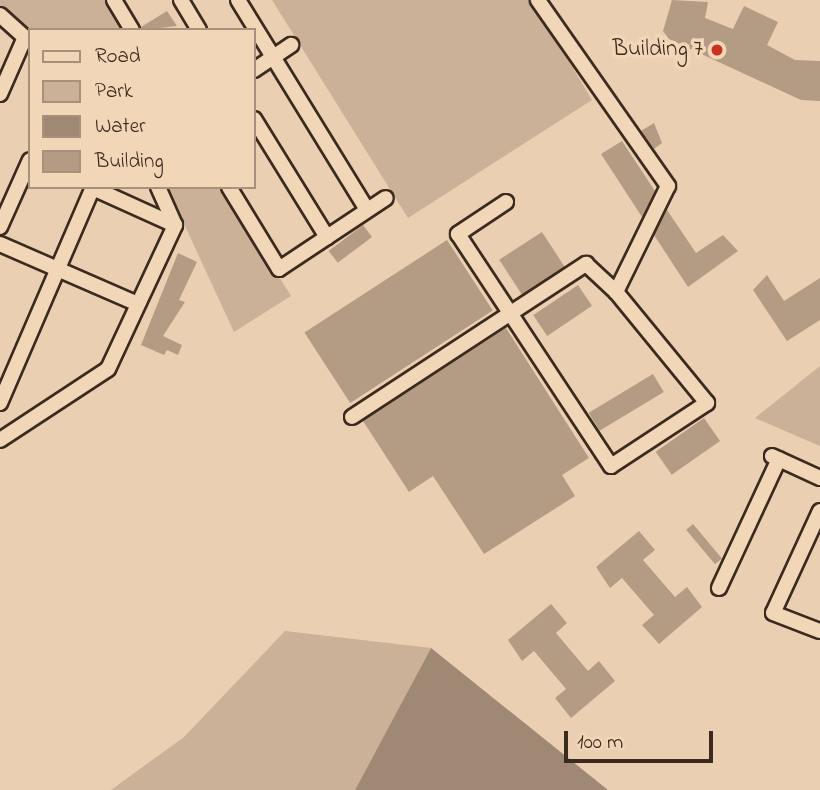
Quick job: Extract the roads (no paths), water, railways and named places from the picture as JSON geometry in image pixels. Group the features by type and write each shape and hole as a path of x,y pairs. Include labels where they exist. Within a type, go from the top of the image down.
{"street":[{"path":"114,0 131,28"},
{"path":"181,0 198,28"},
{"path":"238,0 255,28"},
{"path":"538,0 668,186 618,286"},
{"path":"0,15 27,39 0,94"},
{"path":"256,29 367,210"},
{"path":"256,69 291,45"},
{"path":"256,122 327,237"},
{"path":"0,227 28,164"},
{"path":"0,403 93,189"},
{"path":"95,189 175,225"},
{"path":"0,440 108,369 175,225 159,189"},
{"path":"230,189 279,269 386,198"},
{"path":"352,417 510,314 586,264 618,286 707,403 611,466 510,314 457,234 506,202"},
{"path":"0,244 138,304"},
{"path":"719,588 775,457 818,472"},
{"path":"820,511 773,613 820,631"}],"water":[{"path":"431,648 608,790 355,790"}],"place":[{"name":"Building 7","path":"717,50"}]}
